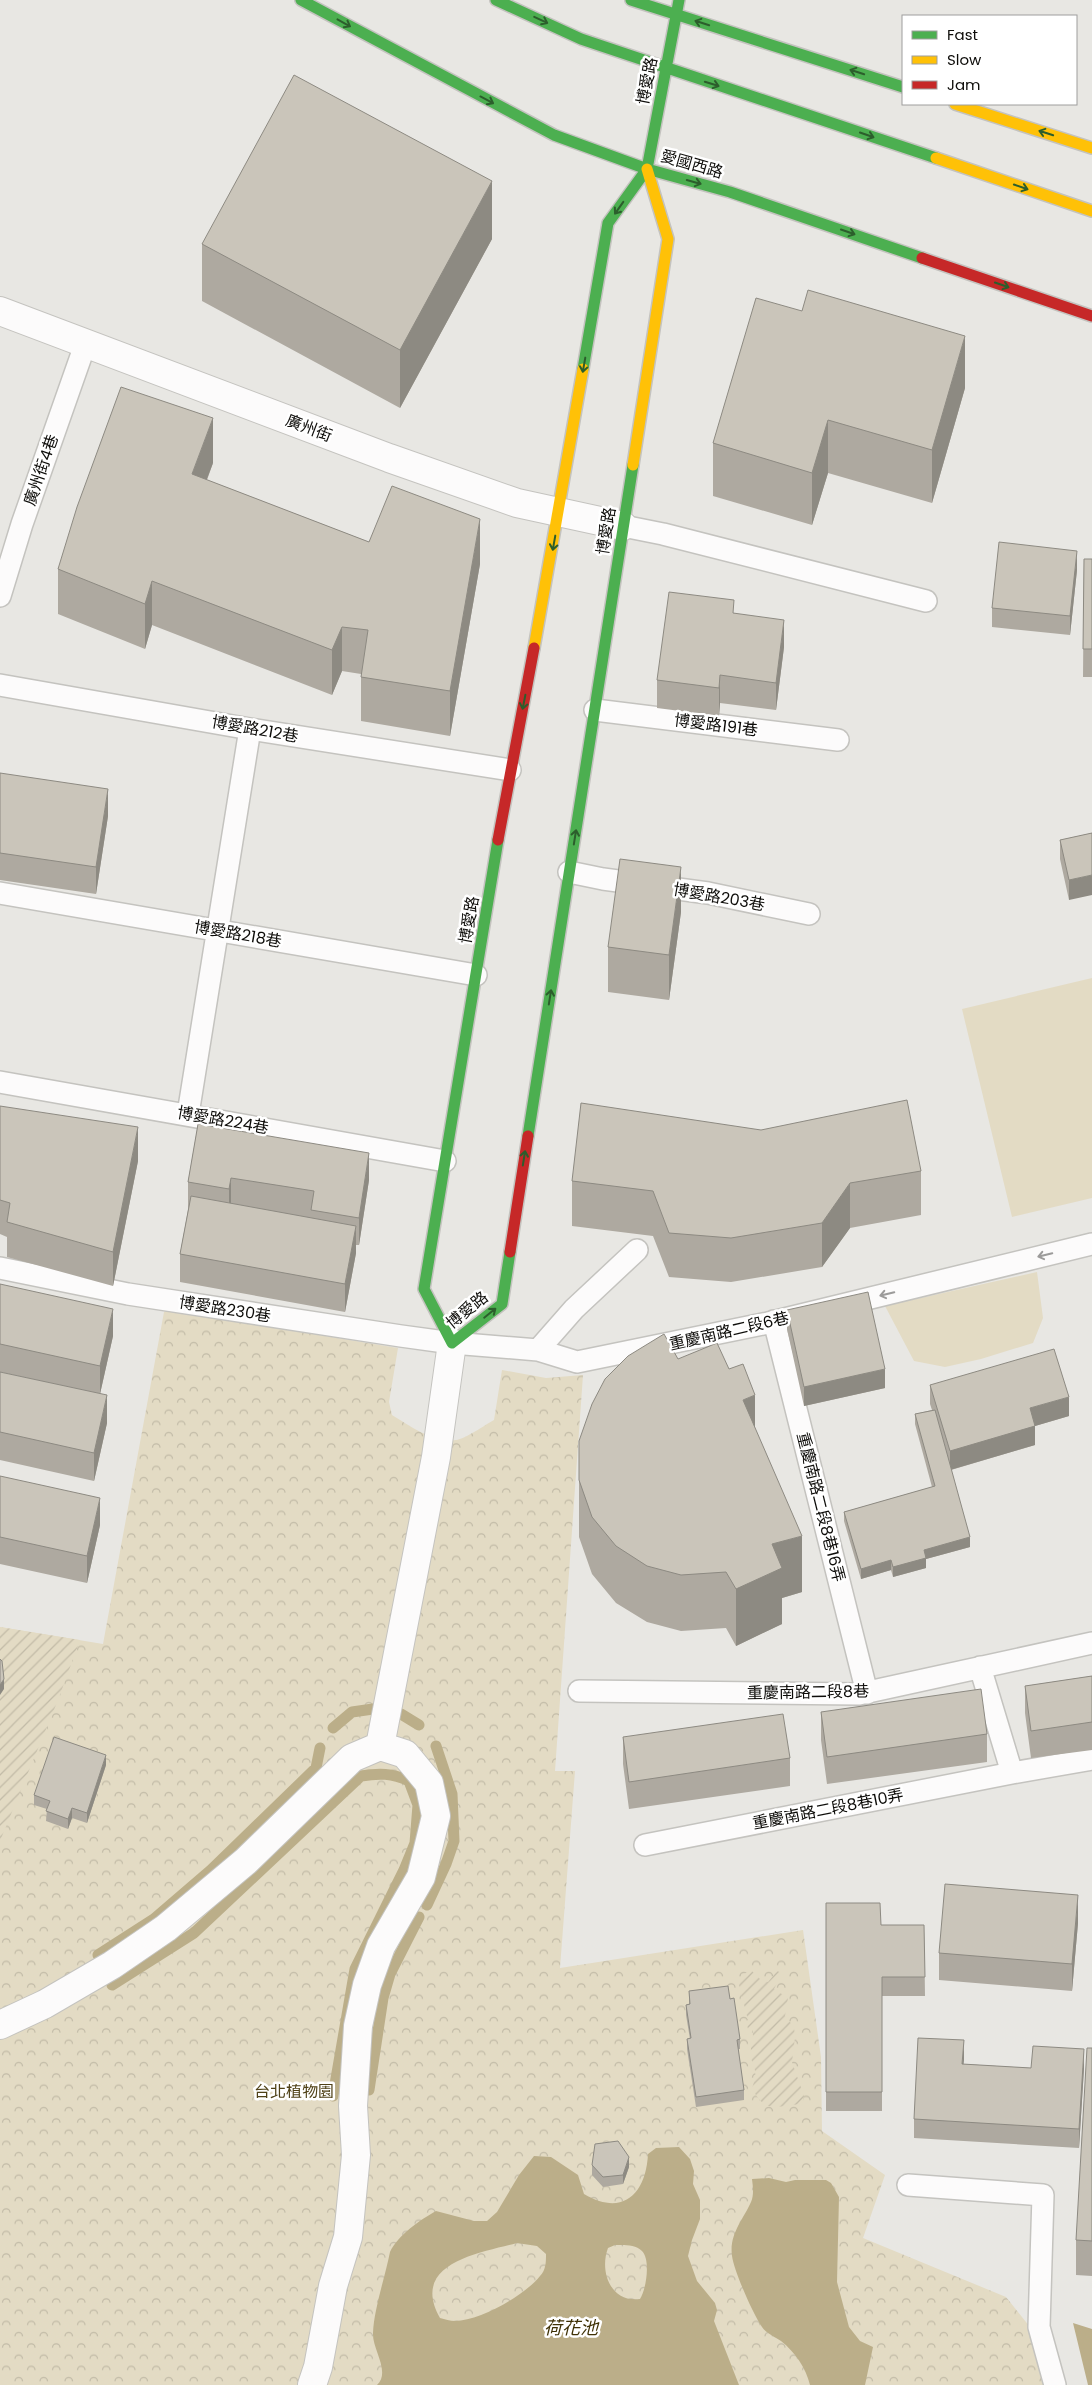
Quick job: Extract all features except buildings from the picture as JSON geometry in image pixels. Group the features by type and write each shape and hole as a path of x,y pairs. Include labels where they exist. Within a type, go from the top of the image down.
{"street":[{"name":"愛國西路","path":"301,0 554,135 647,168 730,192 1092,316"},
{"path":"496,0 580,39 1092,211"},
{"path":"631,0 902,87"},
{"name":"博愛路","path":"647,168 668,238 502,1304 452,1343 424,1289 510,770 559,512 608,223 647,168 679,0"},
{"path":"958,105 1092,148"},
{"name":"廣州街","path":"0,311 85,345 398,462 516,503 623,526"},
{"path":"380,1746 436,1457 452,1343"},
{"path":"0,2025 45,2004 112,1965 166,1928 246,1861 352,1758 380,1746 405,1754 429,1783 436,1816 421,1877 381,1946 366,1985 358,2026 353,2106 356,2155 348,2237 333,2286 318,2367 312,2385"}],"lane":[{"name":"廣州街4巷","path":"0,596 32,496 85,345"},
{"path":"623,526 663,534 926,601"},
{"name":"博愛路212巷","path":"0,685 250,729 510,770"},
{"name":"博愛路191巷","path":"595,710 838,740"},
{"path":"188,1114 250,729"},
{"name":"博愛路203巷","path":"569,872 603,879 708,893 809,914"},
{"name":"博愛路218巷","path":"0,893 476,975"},
{"name":"博愛路224巷","path":"0,1082 445,1161"},
{"name":"重慶南路二段6巷","path":"452,1343 538,1350 576,1362 592,1361 774,1321 1092,1244"},
{"path":"538,1350 574,1309 637,1250"},
{"name":"博愛路230巷","path":"0,1268 128,1294 452,1343"},
{"name":"重慶南路二段8巷16弄","path":"774,1321 867,1693"},
{"name":"重慶南路二段8巷","path":"579,1691 867,1693 1092,1643"},
{"path":"980,1667 1012,1772"},
{"name":"重慶南路二段8巷10弄","path":"645,1845 1012,1772 1092,1759"},
{"path":"908,2185 1043,2195 1039,2327 1055,2385"}],"green space":[{"path":"1092,978 1092,1198 1012,1217 962,1009"},
{"path":"1037,1272 1043,1318 1033,1343 981,1359 945,1367 914,1361 885,1306"},
{"name":"台北植物園","path":"168,1310 398,1348 389,1402 392,1415 414,1429 439,1439 460,1439 494,1420 502,1370 546,1378 583,1375 555,1771 575,1771 560,1968 803,1930 821,2057 822,2131 885,2175 863,2238 1006,2297 1030,2327 1044,2385 0,2385 0,1627 103,1644 164,1312"},
{"path":"0,1627 80,1640 58,1700 0,1841 0,1698 4,1680 0,1668"},
{"path":"752,1971 761,1980 768,1982 777,1971 782,1973 774,1989 788,1998 785,2016 794,2027 795,2037 792,2062 804,2096 802,2104 779,2107 768,2106 757,2097 752,2088 755,2076 751,2058 753,2033 752,2029 748,2029 746,2021 748,2020 739,1985 743,1974"}],"water":[{"name":"荷花池","path":"679,2147 690,2159 694,2171 693,2184 700,2200 700,2219 688,2256 697,2281 715,2303 717,2310 714,2321 739,2385 377,2385 381,2380 382,2374 382,2367 373,2339 378,2303 390,2252 398,2240 410,2228 436,2211 474,2221 487,2221 497,2212 519,2175 534,2156 551,2157 578,2175 584,2194 598,2201 621,2202 630,2198 637,2190 643,2180 648,2154 656,2148","holes":["517,2243 537,2246 546,2254 546,2263 543,2271 533,2283 513,2299 477,2317 455,2321 440,2318 433,2299 434,2284 441,2273 453,2264 468,2257","615,2245 636,2247 645,2255 647,2275 640,2299 630,2299 622,2296 610,2284 605,2267 606,2257 608,2248"]},
{"path":"769,2178 786,2182 795,2180 826,2180 831,2183 839,2197 837,2282 849,2327 860,2341 873,2347 865,2385 810,2385 806,2372 795,2355 781,2341 764,2329 749,2303 733,2263 733,2241 737,2228 752,2199 752,2179"},
{"path":"1073,2323 1092,2329 1092,2385 1088,2385"}],"waterway":[{"path":"333,1728 352,1712 373,1709"},
{"path":"401,1714 419,1725"},
{"path":"427,1905 446,1864 454,1841 452,1794 436,1746"},
{"path":"98,1955 154,1919 211,1870 316,1768 320,1748"},
{"path":"112,1985 194,1933 361,1776 385,1774 409,1781 418,1805 415,1843 404,1870 355,1969 333,2096"},
{"path":"369,2090 383,1998 390,1974 419,1917"}],"traffic: fast":[{"path":"301,0 554,135 647,169 730,192 922,258"},
{"path":"496,0 581,39 936,158"},
{"path":"631,0 902,87"},
{"path":"583,369 608,223 647,169 679,0"},
{"path":"528,1136 633,465"},
{"path":"498,840 424,1289 452,1343 502,1304 510,1252"}],"traffic: slow":[{"path":"958,105 1092,148"},
{"path":"936,158 1092,211"},
{"path":"633,465 668,239 647,169"},
{"path":"534,648 583,369"}],"traffic: jam":[{"path":"922,258 1092,316"},
{"path":"498,840 534,648"},
{"path":"510,1252 528,1136"}]}
